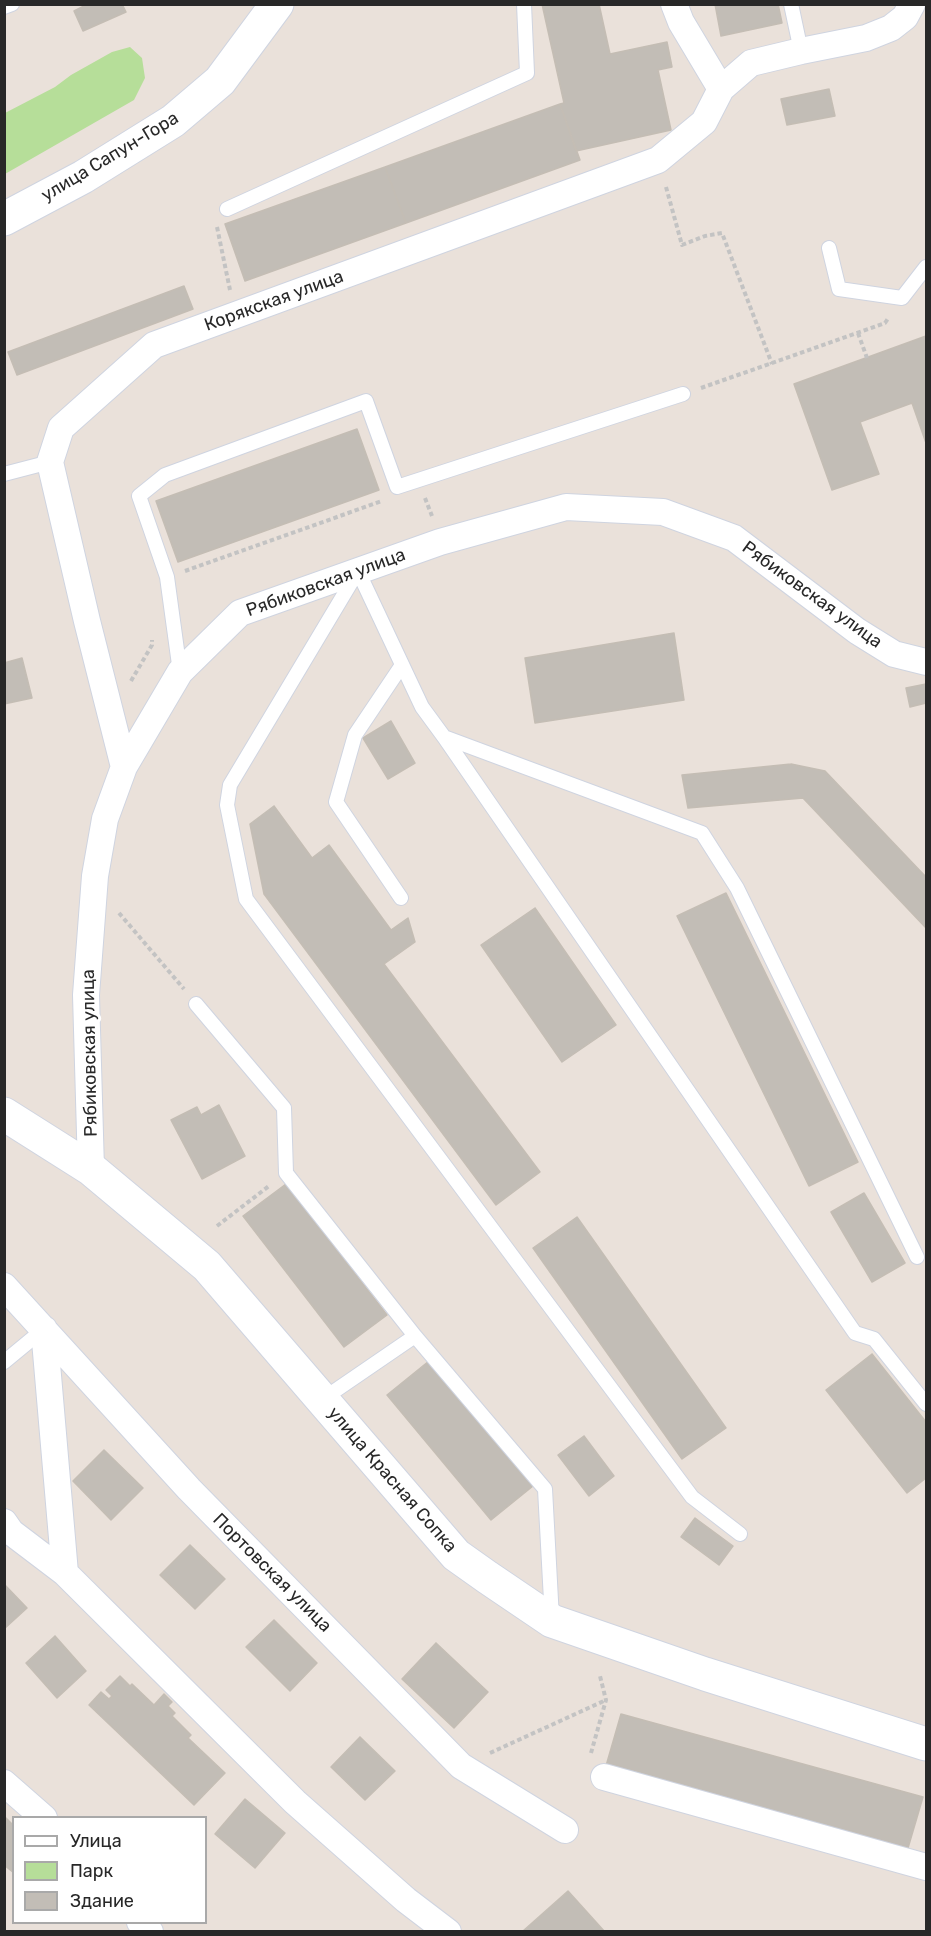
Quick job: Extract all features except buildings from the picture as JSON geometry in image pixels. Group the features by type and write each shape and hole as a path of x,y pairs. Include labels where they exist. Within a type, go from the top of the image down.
{"main road":[{"name":"улица Сапун-Гора","path":"4,219 83,177 173,121 220,81 277,4"},
{"name":"улица Красная Сопка","path":"4,1114 91,1169 207,1266 456,1555 552,1621 705,1674 927,1744"}],"street":[{"path":"674,4 681,22 721,89 751,63 866,38 891,28 905,17 912,4"},
{"name":"Корякская улица","path":"50,462 62,428 154,345 658,160 704,122 721,89"},
{"path":"50,462 124,767"},
{"name":"Рябиковская улица","path":"91,1169 86,995 95,876 105,819 124,767 180,672 240,613 440,542 566,507 663,512 734,538 857,631 894,654 927,662"},
{"name":"Портовская улица","path":"4,1286 189,1489 461,1766 565,1830"},
{"path":"44,1329 65,1573"},
{"path":"4,1522 11,1532 65,1573 295,1802 405,1900 448,1932"},
{"path":"604,1777 927,1867"},
{"path":"4,1783 42,1816"}],"lane":[{"path":"4,7 12,4"},
{"path":"227,209 526,73 524,4"},
{"path":"791,4 801,51"},
{"path":"829,248 839,289 902,298 927,267"},
{"path":"180,672 167,577 139,496 165,475 366,401 397,487 683,394"},
{"path":"4,474 50,462"},
{"path":"358,571 422,707 855,1333 874,1338 927,1404"},
{"path":"358,571 230,785 227,805 246,899 692,1497 740,1534"},
{"path":"401,898 336,802 355,735 402,665"},
{"path":"444,737 702,833 737,888 917,1257"},
{"path":"196,1004 284,1108 286,1173 415,1336 545,1489 552,1621"},
{"path":"4,1362 44,1329"},
{"path":"323,1399 415,1336"}],"path":[{"path":"658,160 682,245 705,236 722,233 772,364"},
{"path":"227,209 215,217 235,315"},
{"path":"683,394 885,323 902,298"},
{"path":"858,333 867,358"},
{"path":"420,480 440,542"},
{"path":"167,577 390,498 397,487"},
{"path":"112,718 152,645 152,633"},
{"path":"112,904 196,1004"},
{"path":"217,1226 286,1173"},
{"path":"600,1676 606,1700 586,1773 604,1777"},
{"path":"461,1766 606,1700"}],"green space":[{"path":"130,47 142,58 145,78 134,100 5,174 5,113 55,87 71,75 112,52"}]}
